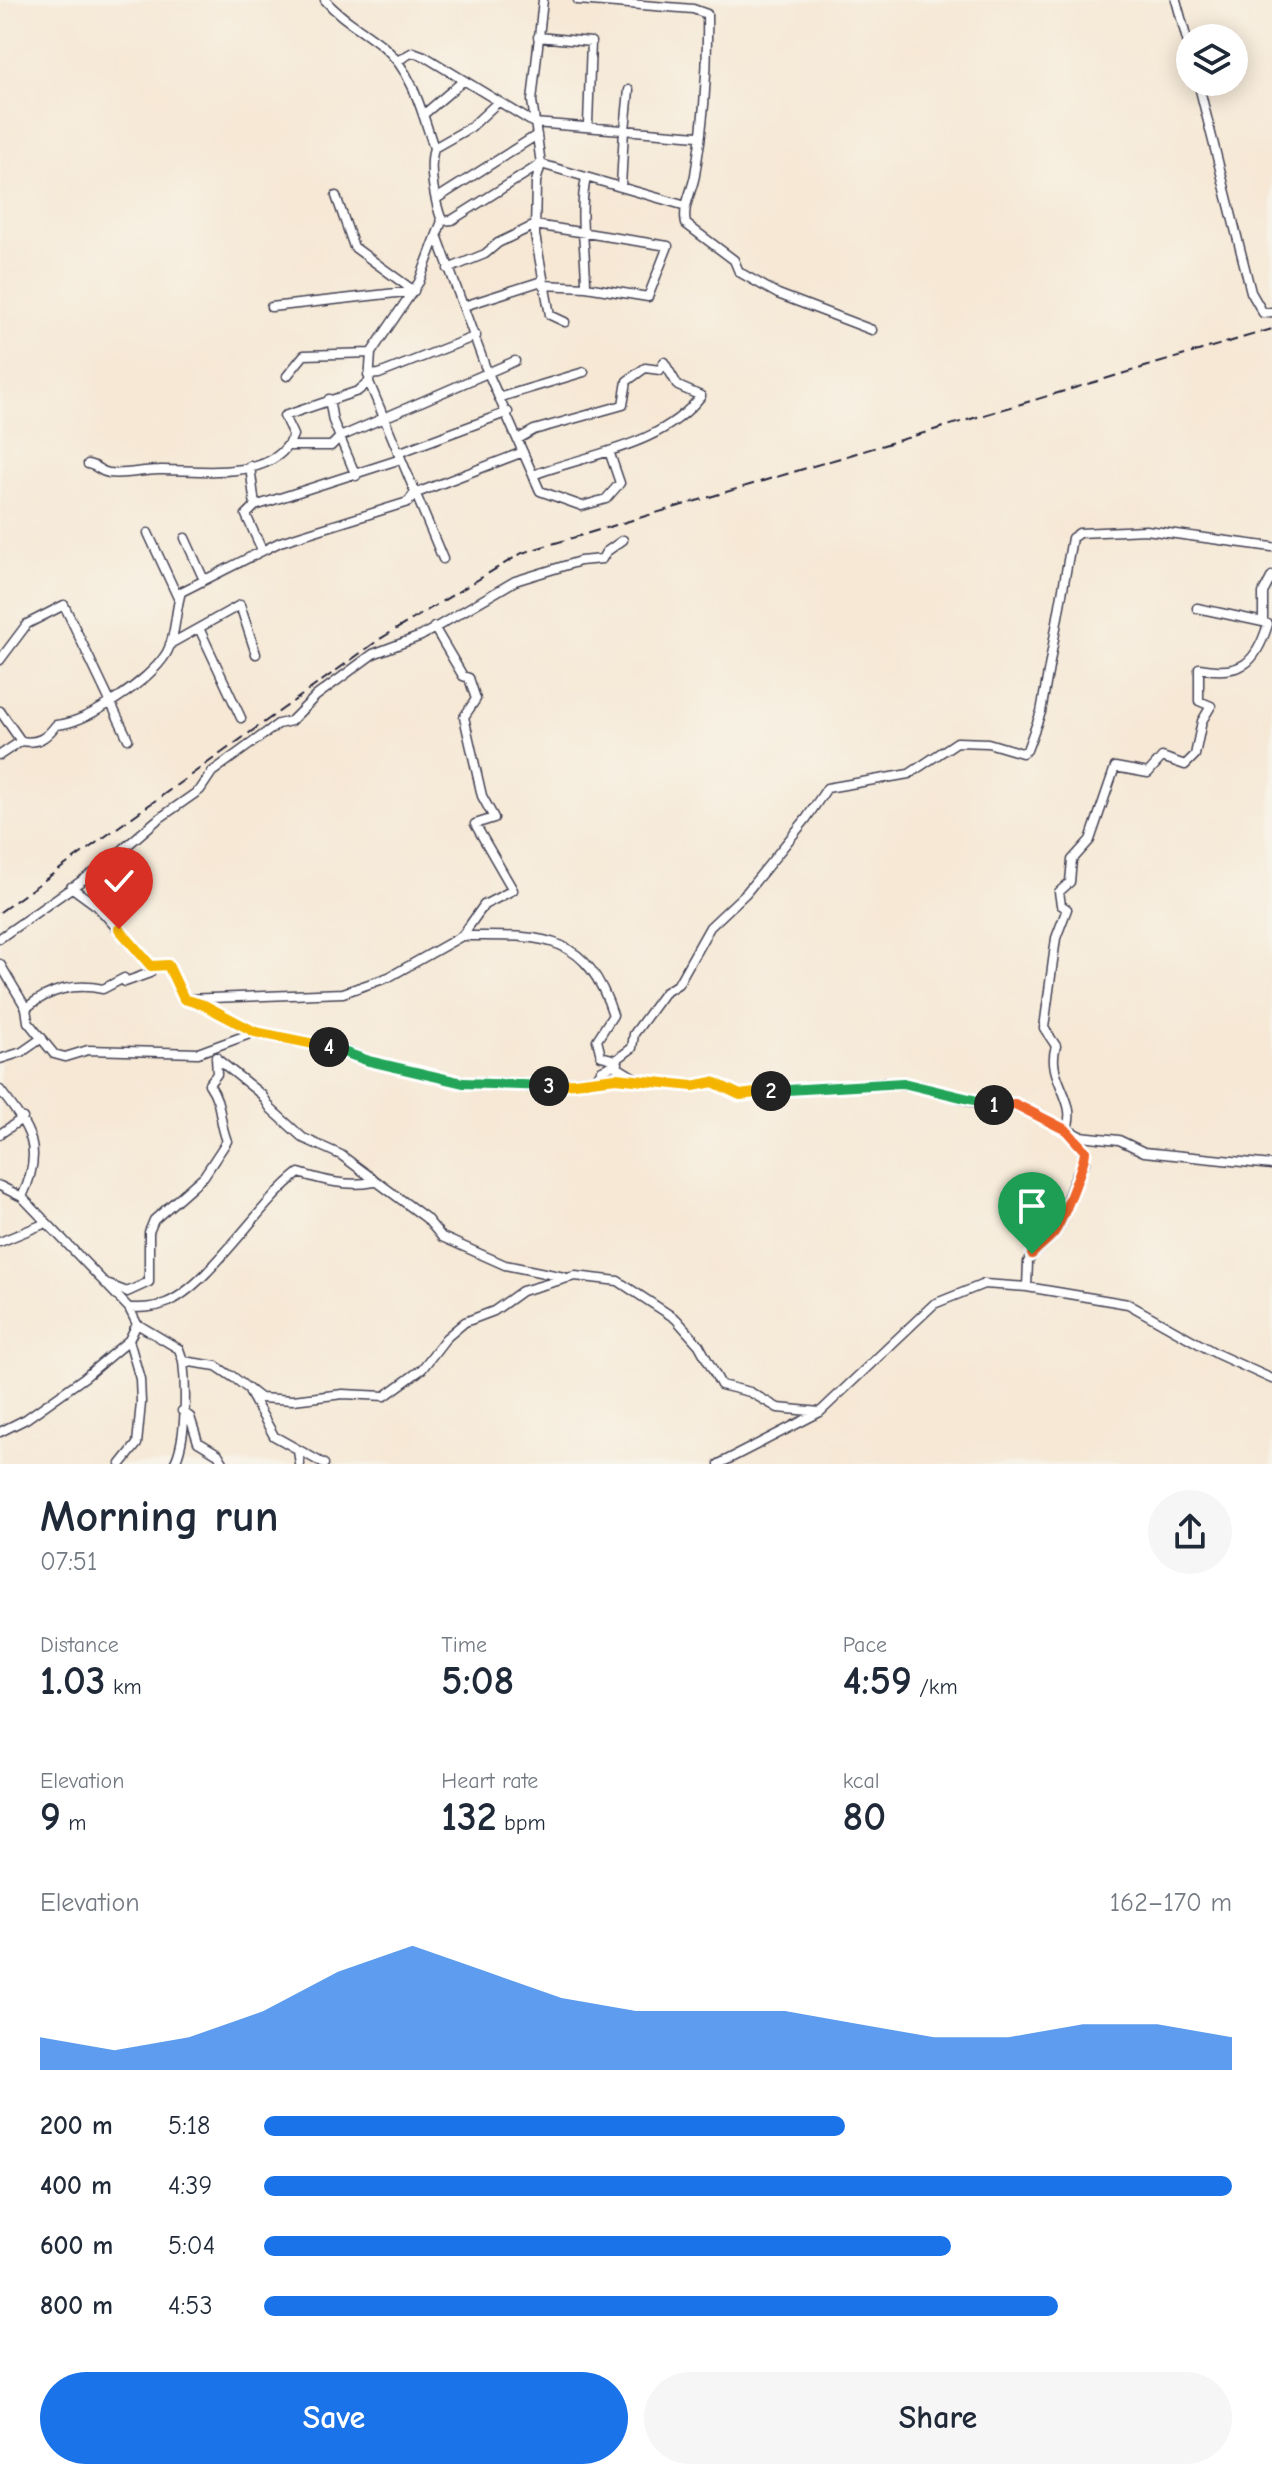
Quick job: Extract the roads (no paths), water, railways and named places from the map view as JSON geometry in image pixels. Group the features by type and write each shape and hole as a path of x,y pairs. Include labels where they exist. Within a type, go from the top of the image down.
{"street":[{"path":"325,0 340,18 383,46 397,61 423,115 434,148 436,199 442,221 414,291 371,353 368,378 443,559"},
{"path":"543,0 534,123 541,164 536,182 535,225 542,283 550,315 565,322"},
{"path":"578,0 693,9 707,14 707,56 686,224 734,260 739,272 778,294 872,330"},
{"path":"1176,0 1183,24"},
{"path":"538,37 591,42 588,124"},
{"path":"397,61 413,52 436,62 534,123 588,124 698,136"},
{"path":"423,115 463,81"},
{"path":"621,187 629,90"},
{"path":"1202,96 1251,292 1263,313 1272,312"},
{"path":"434,148 471,127 498,102"},
{"path":"436,199 537,135"},
{"path":"442,221 452,220 541,164 686,206"},
{"path":"586,178 581,231 586,241 586,287"},
{"path":"336,196 354,247 414,291"},
{"path":"448,269 485,254 498,243 535,225 668,246 648,297 542,283 464,306"},
{"path":"437,235 488,374 544,495 582,506 606,499 620,483 609,451"},
{"path":"271,307 414,291"},
{"path":"88,464 100,467 100,471 123,473 160,470 204,474 250,466 283,455 293,435 284,416 358,391 368,378 476,336"},
{"path":"287,376 304,355 371,353"},
{"path":"289,446 331,446 340,437 383,417 515,361"},
{"path":"518,439 534,430 623,405 627,381 645,368 660,370 664,362 678,386 699,392 700,398 667,427 609,451 533,475"},
{"path":"501,397 584,372"},
{"path":"329,399 356,476"},
{"path":"262,550 246,515 255,506 356,476 508,412"},
{"path":"0,755 21,741 33,743 49,735 56,725 77,721 109,702 159,662 170,644 181,592 262,550 408,502 414,494 523,452"},
{"path":"250,466 255,506"},
{"path":"595,1080 602,1070 632,1048 634,1034 664,993 678,984 710,927 746,893 827,788 909,774 957,742 988,743 1022,753 1027,750 1041,712 1072,538 1079,533 1146,530 1272,547"},
{"path":"148,533 179,599"},
{"path":"185,538 204,580"},
{"path":"0,938 107,863 157,820 189,800 212,772 278,724 291,721 316,696 373,654 434,627 515,581 580,561 602,559 606,552 623,540"},
{"path":"1263,622 1263,593 1272,576"},
{"path":"0,660 27,624 64,605 128,739"},
{"path":"170,644 240,605 256,654"},
{"path":"1066,1130 1068,1106 1052,1070 1056,1046 1044,1028 1056,938 1067,909 1061,905 1059,892 1070,882 1072,860 1090,840 1115,767 1148,773 1162,757 1185,765 1195,755 1202,721 1211,706 1199,701 1199,668 1224,673 1251,660 1260,650 1268,624 1197,608"},
{"path":"184,999 343,993 389,977 462,936 484,905 513,890 475,824 494,818 482,796 464,717 476,699 469,678 463,676 434,627"},
{"path":"199,628 241,718"},
{"path":"0,711 21,741"},
{"path":"71,887 97,906 151,966"},
{"path":"462,936 542,938 572,952 596,974 613,1015 597,1040 601,1056 638,1080"},
{"path":"0,964 26,1008 28,1022 54,1054 65,1057 88,1050 179,1055 215,1048 255,1032"},
{"path":"151,966 168,965 184,999 204,1005 255,1032 349,1052 369,1061 463,1083 504,1083 529,1087 595,1080 638,1080 693,1086 713,1082 740,1095 903,1083 975,1103 1015,1104 1080,1136 1119,1140 1144,1152 1272,1165"},
{"path":"26,1008 47,993 82,983 103,989 124,978 125,982 150,973 151,966"},
{"path":"0,1059 22,1052 42,1038"},
{"path":"106,1283 127,1292 145,1287 151,1275 149,1232 154,1220 204,1176 227,1141 219,1115 220,1100 209,1084 217,1074 215,1048"},
{"path":"216,1058 262,1095 271,1109 303,1138 334,1151 426,1218 447,1240 505,1265 569,1277 618,1281 676,1319 699,1345 721,1385 750,1392 778,1408 820,1412"},
{"path":"1,1092 33,1135 33,1175 22,1197"},
{"path":"0,1134 23,1118"},
{"path":"1027,1287 1028,1262 1038,1245 1054,1233 1077,1173 1085,1163 1081,1144 1066,1130"},
{"path":"129,1308 156,1306 180,1296 217,1262 276,1191 299,1173 354,1186 374,1182"},
{"path":"0,1186 22,1197 129,1308 137,1324 179,1349 183,1361 181,1411 185,1434 174,1464"},
{"path":"0,1242 46,1223"},
{"path":"183,1361 216,1366 260,1398 293,1400 343,1394 385,1396 422,1369 446,1338 465,1322 494,1311 522,1291 569,1277"},
{"path":"719,1464 820,1412 934,1304 984,1284 1027,1287 1128,1304 1217,1354 1272,1379"},
{"path":"0,1432 26,1419 129,1340 137,1324"},
{"path":"121,1464 137,1444 141,1403 140,1379 129,1340"},
{"path":"232,1376 252,1395 274,1436 324,1464"},
{"path":"181,1411 190,1417 198,1442 218,1454 224,1464"},
{"path":"298,1451 300,1464"}],"railway":[{"path":"0,912 380,639 522,553 1272,329"}]}
